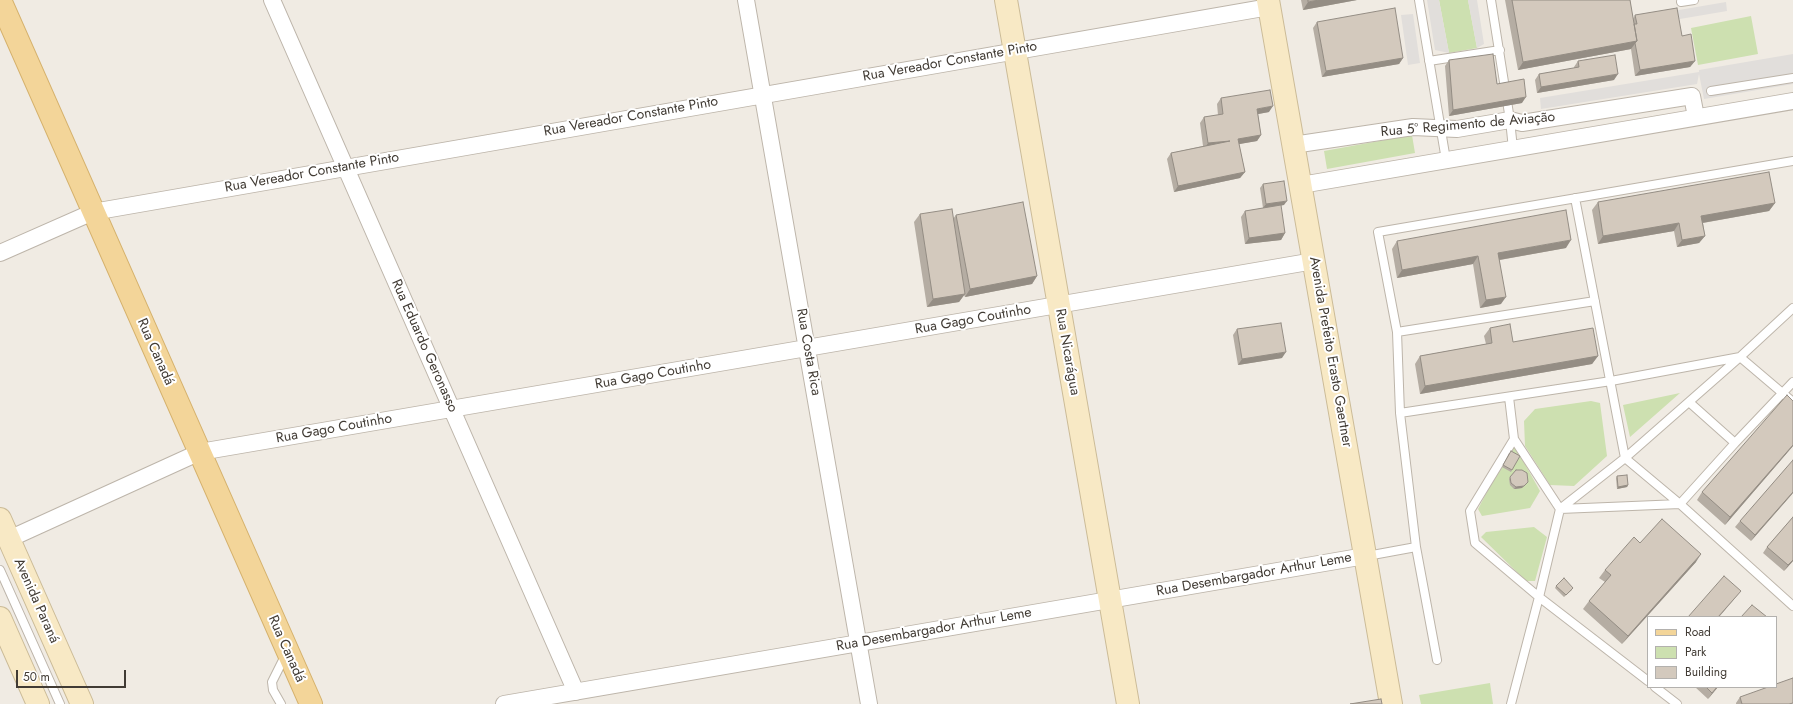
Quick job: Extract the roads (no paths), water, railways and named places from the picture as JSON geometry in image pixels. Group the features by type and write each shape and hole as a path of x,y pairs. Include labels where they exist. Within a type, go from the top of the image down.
{"main road":[{"name":"Rua Canadá","path":"0,0 311,704"},
{"name":"Rua Nicarágua","path":"1006,0 1128,704"},
{"name":"Avenida Prefeito Erasto Gaertner","path":"1269,3 1391,704"},
{"name":"Avenida Paraná","path":"0,519 82,704"},
{"path":"0,618 38,704"}],"street":[{"name":"Rua Eduardo Geronasso","path":"272,0 576,692"},
{"name":"Rua Costa Rica","path":"746,0 869,704"},
{"name":"Rua Vereador Constante Pinto","path":"0,253 94,212 1015,51 1269,3"},
{"name":"Rua 5º Regimento de Aviação","path":"1293,145 1413,127 1457,128 1510,120 1522,124 1692,96 1696,117"},
{"name":"Rua 5º Regimento de Aviação","path":"1300,185 1793,101"},
{"path":"1629,106 1632,129"},
{"name":"Rua Gago Coutinho","path":"9,539 200,452 1314,261"},
{"name":"Rua Desembargador Arthur Leme","path":"504,704 1365,556"}],"lane":[{"path":"1419,0 1446,160"},
{"path":"1491,0 1500,50 1513,149"},
{"path":"1681,2 1694,0"},
{"path":"1429,61 1500,50"},
{"path":"1711,91 1793,78"},
{"path":"1437,660 1416,548 1400,413 1397,332 1378,232 1793,161"},
{"path":"1575,198 1625,458 1680,504 1793,606"},
{"path":"1397,332 1595,302"},
{"path":"1511,704 1539,598 1560,509 1625,458 1740,357 1793,308"},
{"path":"1400,413 1611,381 1740,357"},
{"path":"1740,357 1793,402"},
{"path":"1560,509 1680,504 1793,382"},
{"path":"1509,397 1514,439 1560,509"},
{"path":"1689,402 1735,443"},
{"path":"1514,439 1470,511 1475,543 1539,598 1647,680"},
{"path":"1365,556 1416,548"},
{"path":"0,570 60,704"},
{"path":"280,704 273,690 272,682 287,651"},
{"path":"1656,688 1677,704"}]}
